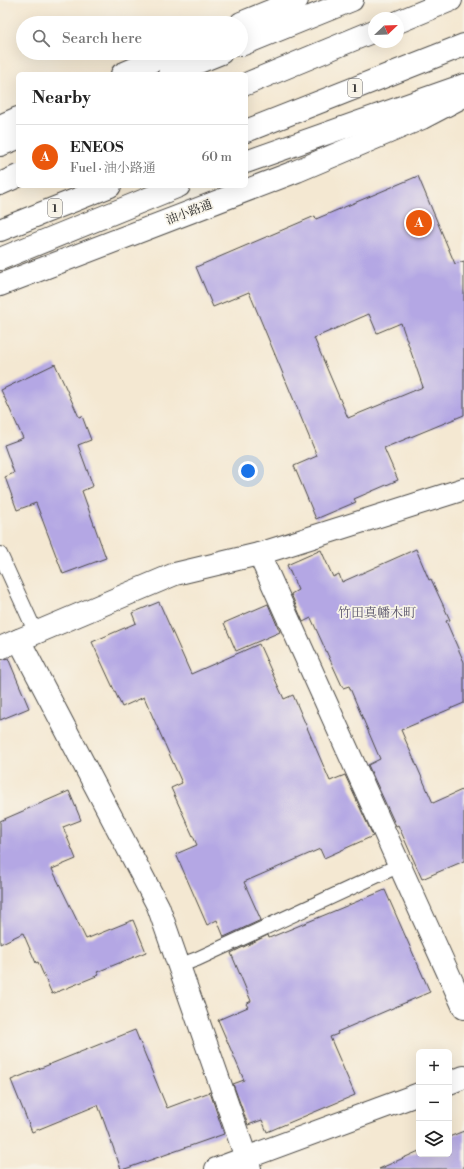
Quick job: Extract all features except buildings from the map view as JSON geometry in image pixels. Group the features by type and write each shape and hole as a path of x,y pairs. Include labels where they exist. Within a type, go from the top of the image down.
{"main road":[{"path":"248,20 297,0"},
{"path":"248,42 352,0"},
{"path":"404,20 451,0"},
{"path":"248,83 368,33"},
{"name":"1","path":"248,130 464,45"},
{"path":"127,72 155,60"},
{"path":"174,72 204,60"},
{"path":"248,161 464,85"},
{"name":"油小路通","path":"0,285 297,171 422,118 464,96"},
{"path":"0,126 16,119"},
{"path":"0,145 16,139"},
{"path":"0,184 16,177"},
{"name":"1","path":"0,230 105,188"},
{"path":"0,259 174,188"},
{"path":"247,1164 158,906 18,640 175,574 258,554 464,489"},
{"path":"258,554 464,1008"},
{"path":"452,1082 464,1077"},
{"path":"216,1169 247,1164 416,1095"}],"lane":[{"path":"0,554 18,640"},
{"path":"178,966 197,959 400,866"}],"place":[{"name":"ENEOS","path":"419,223"}],"district":[{"name":"竹田真幡木町","path":"377,612"}]}
